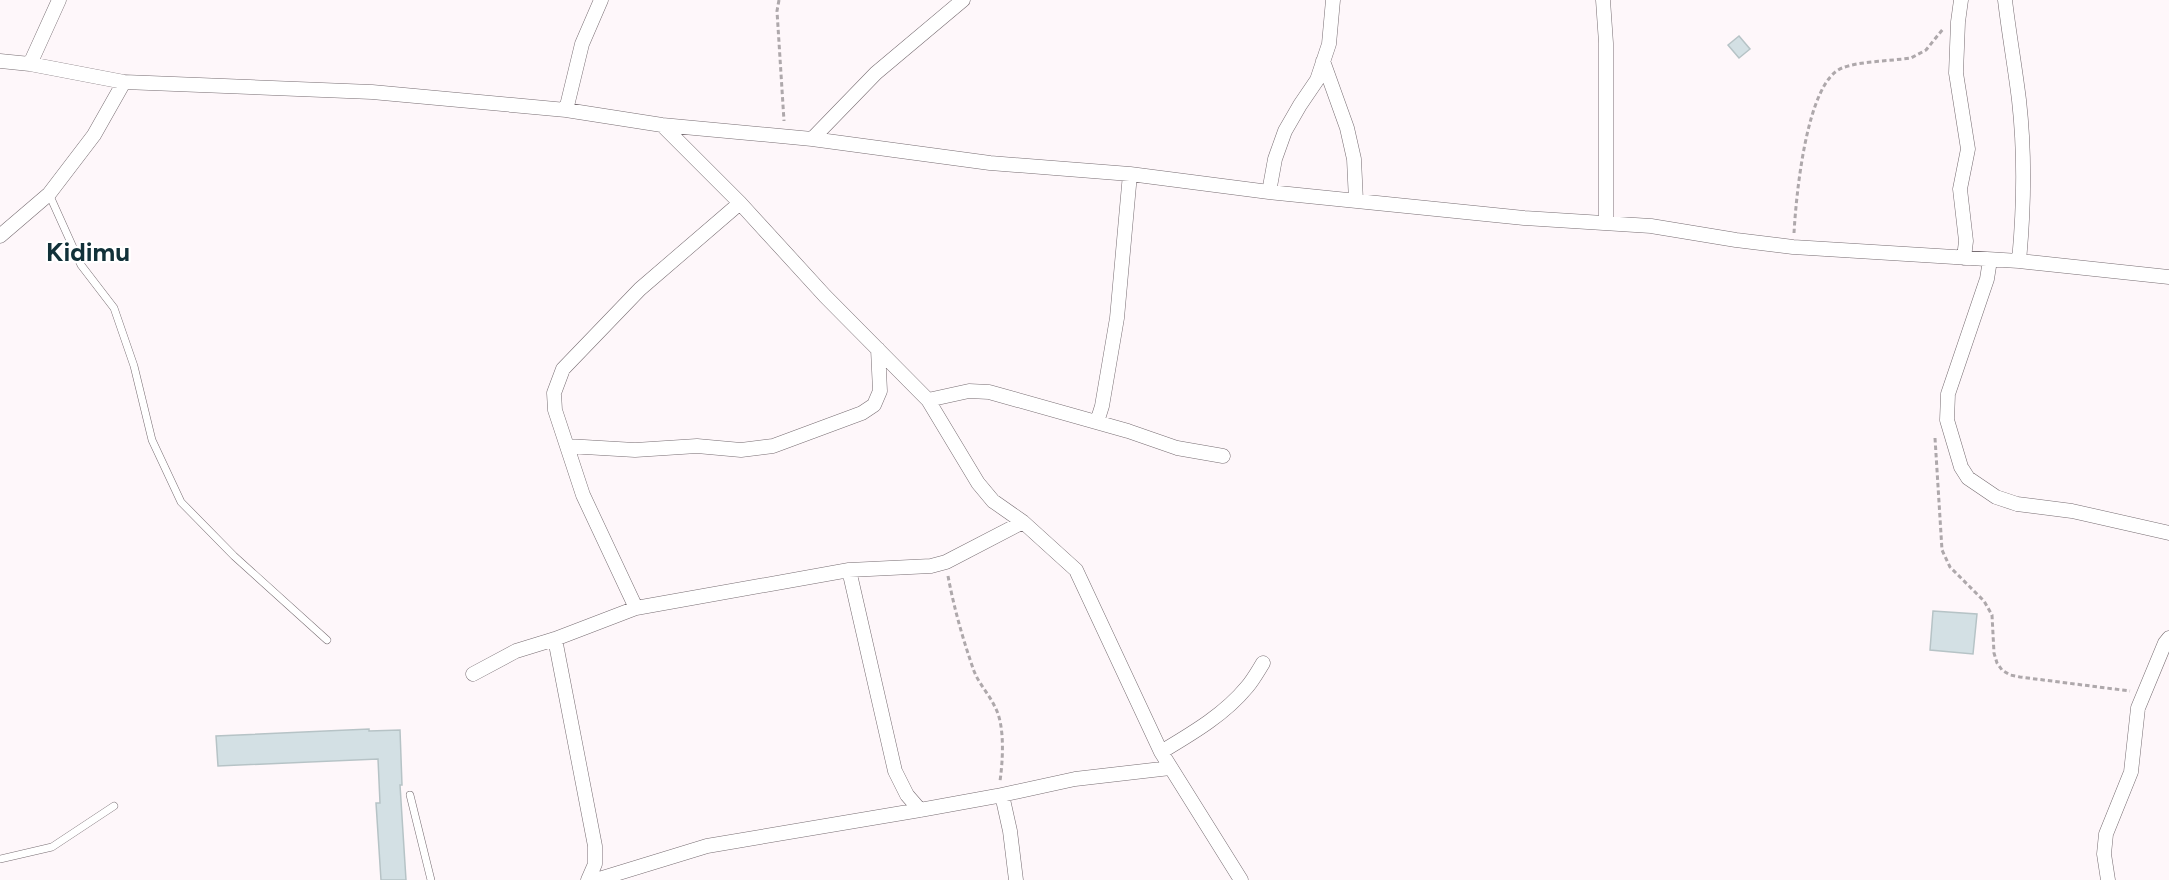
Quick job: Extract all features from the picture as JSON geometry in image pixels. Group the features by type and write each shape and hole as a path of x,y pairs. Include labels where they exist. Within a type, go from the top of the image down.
{"street":[{"path":"30,64 59,0"},
{"path":"566,110 582,44 601,0"},
{"path":"812,139 876,73 948,5 963,0"},
{"path":"1269,192 1275,159 1285,131 1317,80 1329,44 1333,0"},
{"path":"1603,0 1606,43 1606,223"},
{"path":"1961,0 1956,73 1968,149 1960,189 1966,241 1964,258"},
{"path":"2005,0 2019,96 2022,224 2019,261"},
{"path":"0,61 30,64 124,82 372,92 566,110 662,125 812,139 990,163 1130,174 1269,192 1524,218 1651,226 1793,247 2019,261 2169,277"},
{"path":"1323,61 1347,128 1354,159 1356,201"},
{"path":"0,236 48,194 94,135 124,82"},
{"path":"662,125 740,203 825,296 928,400 978,483 993,501 1023,522 1076,570 1161,753 1241,880"},
{"path":"1097,422 1102,406 1117,318 1130,174"},
{"path":"636,608 583,495 555,410 554,393 563,369 640,289 740,203"},
{"path":"1990,260 1987,279 1948,394 1947,420 1961,467 1968,478 1996,497 2017,504 2072,512 2169,533"},
{"path":"567,446 635,450 697,446 741,450 773,446 862,413 874,405 880,390 878,349"},
{"path":"928,400 969,391 989,392 1128,431 1177,448 1223,456"},
{"path":"472,674 516,651 555,639 636,608 849,570 931,566 946,562 1023,522"},
{"path":"849,570 895,771 907,795 920,810"},
{"path":"2108,880 2104,854 2106,834 2131,772 2138,708 2169,638"},
{"path":"555,639 595,846 595,864 588,880"},
{"path":"1161,753 1196,732 1228,706 1247,687 1263,663"},
{"path":"596,880 707,846 1000,796 1075,778 1170,768"},
{"path":"1000,796 1010,831 1016,880"}],"lane":[{"path":"48,194 81,265 114,308 134,366 152,440 181,502 234,556 327,640"},
{"path":"410,795 431,880"},
{"path":"0,859 52,847 114,806"}],"path":[{"path":"779,0 777,11 785,137"},
{"path":"1793,247 1798,184 1807,131 1819,99 1831,77 1841,68 1920,55 1947,24 1959,16"},
{"path":"1935,436 1942,550 1950,567 1984,601 1992,615 1994,653 2002,670 2020,677 2144,693"},
{"path":"946,562 959,624 974,672 1000,719 1002,764 1000,796"}],"building":[{"path":"1739,36 1750,49 1739,58 1728,45"},
{"path":"1933,611 1977,614 1973,654 1930,650"},
{"path":"369,729 369,731 400,730 402,785 400,785 406,880 381,880 376,803 380,803 378,759 218,766 216,736"}],"district":[{"name":"Kidimu","path":"88,252"}]}
